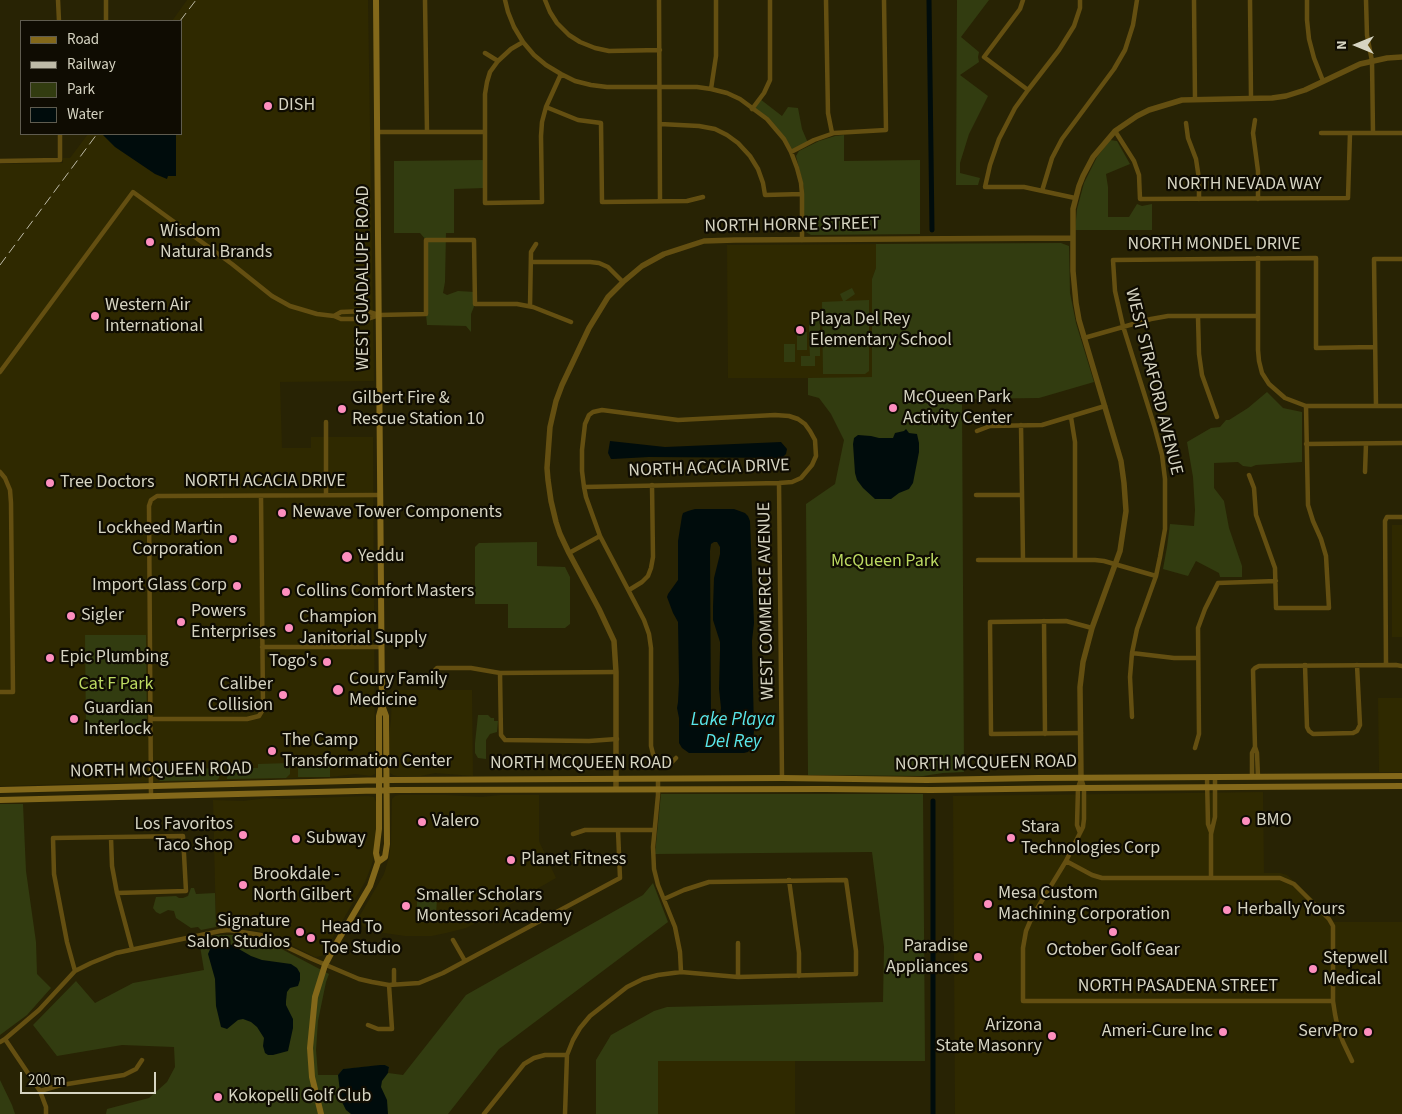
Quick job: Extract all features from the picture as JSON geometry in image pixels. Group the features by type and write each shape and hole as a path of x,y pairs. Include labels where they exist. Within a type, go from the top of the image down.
{"main road":[{"name":"WEST GUADALUPE ROAD","path":"321,1114 312,1077 310,1048 315,996 336,944 370,886 378,862 385,857 386,851 383,791 379,781 379,716 382,705 376,0"},
{"name":"WEST GUADALUPE ROAD","path":"382,705 386,716 387,780 383,791"},
{"path":"1344,776 1344,787"},
{"name":"NORTH MCQUEEN ROAD","path":"0,790 387,780 782,778 931,780 1402,776"},
{"path":"825,778 825,789"},
{"path":"489,790 491,784 503,784 510,780"},
{"path":"931,780 931,790"},
{"path":"250,784 250,794"},
{"name":"NORTH MCQUEEN ROAD","path":"0,800 383,791 616,789 931,790 1402,786"}],"street":[{"path":"58,0 59,20"},
{"path":"106,0 106,20"},
{"path":"425,0 427,132"},
{"path":"505,0 514,27 523,42 534,55 561,74 590,85 607,87 696,87 711,89 740,99 767,119 776,128 791,152 800,183 802,194 802,240"},
{"path":"545,0 557,23 569,35 580,42 609,51 660,50"},
{"path":"659,0 660,201"},
{"path":"711,89 716,56 716,0"},
{"path":"752,109 764,93 770,80 770,0"},
{"path":"826,0 828,114 832,133"},
{"path":"791,152 832,133 886,130 884,0"},
{"path":"1023,0 1020,9 984,57 1028,90"},
{"path":"1075,198 1024,187 985,187 999,139 1016,108 1060,50 1074,26 1080,8 1080,0"},
{"path":"1042,191 1052,158 1062,139 1114,69 1125,50 1134,24 1137,0"},
{"path":"1194,0 1195,99"},
{"path":"1250,0 1251,98"},
{"path":"1306,0 1306,20 1309,39 1323,81"},
{"path":"1366,0 1372,61 1374,133"},
{"path":"523,42 498,60 486,82 486,203 542,202 542,122 546,107 561,74"},
{"path":"486,53 498,60"},
{"path":"1352,1061 1338,1029 1333,1001 1333,926 1329,919 1294,884 1280,878 1102,878 1092,875 1066,861 1080,833 1077,825 1082,778 1081,675 1092,628 1120,551 1124,526 1125,498 1121,461 1084,338 1076,303 1072,270 1073,209 1079,186 1088,166 1099,149 1115,131 1149,110 1182,100 1286,96 1305,90 1360,64 1402,57"},
{"path":"546,107 578,120 601,123 602,202 687,201 702,197"},
{"path":"1255,120 1253,133 1258,171 1258,199"},
{"path":"1186,123 1188,138 1196,159 1199,199"},
{"path":"660,124 699,126 714,129 727,135 738,143 758,169 765,195 802,194"},
{"name":"NORTH NEVADA WAY","path":"1115,131 1134,161 1139,176 1140,199 1348,198 1350,133"},
{"path":"378,132 485,132"},
{"path":"1321,133 1402,133"},
{"path":"0,161 60,160 60,135"},
{"path":"0,372 133,192 232,264 272,296 299,309 341,319 367,319 379,315 426,314 426,240 474,240 475,304 517,304 530,306 572,322"},
{"name":"NORTH HORNE STREET","path":"616,789 616,650 610,632 569,553 556,522 548,480 548,441 552,417 562,385 589,328 602,306 623,282 642,266 664,254 695,243 717,240 1072,238"},
{"path":"530,306 531,252 536,244"},
{"path":"1258,258 1258,350 1262,373 1269,384 1285,398 1306,406 1402,406"},
{"name":"NORTH MONDEL DRIVE","path":"1113,260 1316,258 1316,348 1375,347"},
{"path":"1376,406 1374,259 1402,259"},
{"name":"WEST STRAFORD AVENUE","path":"1113,260 1115,291 1162,455 1165,479 1165,529 1156,576 1136,629 1132,653 1130,677 1132,717"},
{"path":"531,262 599,263 608,267 623,282"},
{"path":"1084,338 1151,318 1168,316 1258,316"},
{"path":"1198,317 1198,354 1202,374 1217,417"},
{"path":"977,431 990,426 1042,425 1105,406"},
{"path":"1249,475 1254,488 1256,515 1275,568 1276,608 1329,608 1326,556 1308,505 1306,406"},
{"name":"NORTH ACACIA DRIVE","path":"602,410 678,420 775,415 798,419 805,424 812,435 816,456 801,478 792,482 779,483 584,487 582,450 585,424 589,415 602,410"},
{"path":"1070,417 1074,429 1075,442 1075,560"},
{"path":"326,422 326,495"},
{"path":"1021,425 1022,560"},
{"path":"1306,444 1402,444"},
{"path":"1365,472 1366,444"},
{"path":"0,472 10,490 11,503 13,692 0,692"},
{"name":"WEST COMMERCE AVENUE","path":"779,483 782,778"},
{"path":"629,590 642,582 652,568 652,485"},
{"path":"584,487 600,536 629,590 649,634 651,648 650,746 653,754 659,760 671,763 676,758"},
{"name":"NORTH ACACIA DRIVE","path":"151,719 149,506 151,500 156,496 380,495"},
{"path":"976,495 1021,495"},
{"path":"151,796 151,719 247,719 259,716 262,711 261,496"},
{"path":"1386,665 1385,518 1391,516 1402,517"},
{"path":"569,553 600,536"},
{"path":"978,560 1095,560 1156,576"},
{"path":"1195,748 1199,734 1198,628 1205,609 1218,583 1276,581"},
{"path":"1044,621 1045,734"},
{"path":"1081,733 992,734 990,622 1066,622 1092,628"},
{"path":"262,647 381,647"},
{"path":"1132,653 1174,658 1198,658"},
{"path":"1305,665 1307,727 1309,732 1313,734 1353,734 1360,726 1357,665"},
{"path":"1255,777 1253,670 1259,666 1402,666"},
{"path":"427,679 437,668 471,668 500,673 616,672"},
{"path":"500,673 501,735 505,740 617,739"},
{"path":"1207,777 1211,787"},
{"path":"1211,878 1211,834 1208,824 1211,787 1215,777"},
{"path":"658,779 653,847 654,869 675,927 680,952 681,972"},
{"path":"573,834 585,830 654,830"},
{"path":"46,1114 46,1107 40,1091 2,1040 39,1010 75,971 91,962 132,949 229,930 261,936 326,965 372,982 392,984 419,983 443,973 620,878 618,830"},
{"path":"75,971 67,942 54,874 53,838 184,836 186,891 117,893"},
{"path":"111,838 112,866 117,893 132,949"},
{"name":"NORTH PASADENA STREET","path":"1066,861 1033,915 1026,931 1023,948 1023,1001 1333,1001"},
{"path":"789,880 799,952 799,976"},
{"path":"565,1114 567,1055 576,1034 590,1016 627,987 643,979 681,972 738,977 856,974 856,951 846,880 709,882 664,899"},
{"path":"454,940 465,961"},
{"path":"738,943 738,977"},
{"path":"368,1025 378,1029 392,1029 392,984 394,970"},
{"path":"484,1114 524,1064 534,1058 545,1055 567,1055"},
{"path":"40,1091 124,1075 136,1069 142,1060"}],"shaded area":[{"path":"187,0 368,0 374,381 280,382 282,448 311,448 311,437 373,437 375,774 371,776 355,774 330,777 0,786 0,164 63,163 63,158 70,158 87,135 182,135 182,20 173,20"},
{"name":"Playa Del Rey Elementary School","path":"876,244 876,268 872,279 872,378 728,378 727,245"},
{"path":"1392,525 1402,525 1402,637 1392,637"},
{"path":"392,690 472,690 473,776 435,773 421,776 397,776 390,773 389,736"},
{"path":"1378,698 1402,698 1402,772 1379,772"},
{"path":"1263,792 1264,873 1287,875 1325,910 1334,922 1402,922 1402,1114 955,1114 953,796"},
{"path":"399,795 481,797 539,795 539,841 556,878 466,928 432,936 405,936 377,932 366,928 356,922 384,874 391,843 392,799"},
{"path":"374,797 376,802 376,850 365,882 322,956 315,957 271,935 255,930 216,927 213,800 243,801 267,798"},
{"path":"795,1060 795,1114 658,1114 658,1061"}],"green space":[{"path":"957,0 989,0 961,37 979,52 979,62 960,75 988,96 969,134 960,163 960,173 980,178 978,185 956,185"},
{"path":"760,99 782,116 788,107 798,108 802,129 808,143 791,152 767,119 752,109"},
{"path":"844,135 844,161 920,160 920,234 811,235 804,231 804,188 796,156 799,151 819,141"},
{"path":"1110,140 1117,141 1130,164 1106,174 1108,217 1129,217 1137,204 1142,206 1152,204 1152,230 1075,230 1077,209 1084,183 1097,157"},
{"path":"485,160 485,188 454,189 454,233 446,233 443,293 447,295 458,291 475,292 475,304 471,314 471,332 466,326 427,325 426,240 420,233 394,233 394,161"},
{"name":"McQueen Park","path":"1061,243 1069,246 1070,293 1076,323 1094,382 1039,398 962,399 964,772 923,776 808,775 806,504 835,484 844,440 831,414 819,398 808,395 808,378 872,377 872,279 876,268 876,244"},
{"path":"852,288 855,294 845,301 869,300 869,371 865,374 823,374 822,302 843,301 840,294"},
{"path":"809,320 820,320 820,338 809,338"},
{"path":"797,332 807,332 807,350 797,350"},
{"path":"809,340 820,340 820,356 815,356 815,366 801,366 801,356 810,356"},
{"path":"784,344 795,344 795,362 784,362"},
{"path":"1267,392 1283,408 1302,412 1302,462 1256,465 1251,467 1243,466 1238,462 1214,463 1214,488 1224,501 1229,528 1242,566 1242,577 1220,577 1219,573 1196,561 1188,576 1163,569 1170,524 1194,526 1193,477 1187,442 1211,428 1220,427 1226,420 1248,408"},
{"path":"537,542 537,566 565,567 570,577 570,624 565,628 508,628 508,604 475,604 475,547 479,543"},
{"name":"Cat F Park","path":"85,635 146,635 147,734 86,734"},
{"path":"478,715 488,715 494,718 494,721 498,721 497,732 490,734 486,740 486,759 478,758 475,753"},
{"path":"290,763 290,774 286,778 227,779 226,768 258,768 258,764"},
{"path":"298,763 330,763 330,777 298,777"},
{"path":"155,768 162,770 219,768 219,778 217,780 160,781 155,775"},
{"path":"661,794 923,794 925,1061 658,1061 658,1114 596,1114 596,1060 611,1035 654,1011 667,1007 883,1002 884,947 872,852 655,854"},
{"path":"0,804 23,804 26,871 36,942 37,974 51,988 27,1015 0,1035"},
{"name":"Kokopelli Golf Club","path":"653,883 668,922 499,1049 448,1114 106,1114 107,1109 149,1098 167,1082 175,1067 174,1047 122,1045 57,1056 33,1025 76,981 95,1003 133,983 204,970 199,940 217,935 240,935 276,946 329,974 318,1021 316,1050 318,1075 338,1075 343,1069 385,1065 389,1067 388,1073 403,1075 466,995 643,895"},
{"path":"191,888 194,888 196,894 215,893 216,927 201,930 198,927 191,928 176,918 174,911 168,910 160,914 153,908 156,897 176,896 183,898 188,896"},
{"path":"417,895 434,895 434,898 437,899 434,919 417,918"},
{"path":"0,1080 12,1105 15,1114 0,1114"}],"water":[{"path":"103,135 176,135 176,176 168,176 167,179 155,174 115,147"},
{"path":"906,429 909,433 917,434 919,443 913,483 909,489 891,499 875,499 857,480 854,438 858,435 893,438 895,433"},
{"path":"610,441 665,447 781,442 787,449 786,454 782,458 649,457 611,459 608,453"},
{"name":"Lake Playa Del Rey","path":"695,509 734,509 745,513 750,521 754,623 752,641 754,730 753,746 748,752 744,753 689,753 679,743 677,708 679,682 678,622 667,597 678,580 678,541 682,516 683,513","holes":["717,542 720,547 720,554 714,578 713,620 720,642 719,689 721,708 720,715 716,720 712,718 711,713 710,551 711,544"]},
{"path":"220,943 232,945 262,960 291,964 297,968 300,973 298,986 290,988 287,992 286,1001 293,1019 288,1051 273,1055 265,1053 263,1046 264,1038 257,1027 243,1019 238,1020 227,1029 221,1027 216,1006 215,979 208,954 211,947"},
{"path":"380,1065 389,1067 381,1087 387,1100 388,1114 351,1114 346,1110 341,1100 338,1075 343,1069"}],"waterway":[{"path":"929,0 932,230"},
{"path":"933,801 933,1114"}],"railway":[{"path":"181,20 196,0"},
{"path":"0,265 96,135"}],"place":[{"name":"DISH","path":"268,106"},
{"name":"Wisdom Natural Brands","path":"150,242"},
{"name":"Western Air International","path":"95,316"},
{"name":"Playa Del Rey Elementary School","path":"800,330"},
{"name":"McQueen Park Activity Center","path":"893,408"},
{"name":"Gilbert Fire & Rescue Station 10","path":"342,409"},
{"name":"Tree Doctors","path":"50,483"},
{"name":"Newave Tower Components","path":"282,513"},
{"name":"Lockheed Martin Corporation","path":"233,539"},
{"name":"Yeddu","path":"347,557"},
{"name":"Import Glass Corp","path":"237,586"},
{"name":"Collins Comfort Masters","path":"286,592"},
{"name":"Sigler","path":"71,616"},
{"name":"Powers Enterprises","path":"181,622"},
{"name":"Champion Janitorial Supply","path":"289,628"},
{"name":"Epic Plumbing","path":"50,658"},
{"name":"Togo's","path":"327,662"},
{"name":"Coury Family Medicine","path":"338,690"},
{"name":"Caliber Collision","path":"283,695"},
{"name":"Guardian Interlock","path":"74,719"},
{"name":"The Camp Transformation Center","path":"272,751"},
{"name":"BMO","path":"1246,821"},
{"name":"Valero","path":"422,822"},
{"name":"Los Favoritos Taco Shop","path":"243,835"},
{"name":"Stara Technologies Corp","path":"1011,838"},
{"name":"Subway","path":"296,839"},
{"name":"Planet Fitness","path":"511,860"},
{"name":"Brookdale - North Gilbert","path":"243,885"},
{"name":"Mesa Custom Machining Corporation","path":"988,904"},
{"name":"Smaller Scholars Montessori Academy","path":"406,906"},
{"name":"Herbally Yours","path":"1227,910"},
{"name":"Signature Salon Studios","path":"300,932"},
{"name":"October Golf Gear","path":"1113,932"},
{"name":"Head To Toe Studio","path":"311,938"},
{"name":"Paradise Appliances","path":"978,957"},
{"name":"Stepwell Medical","path":"1313,969"},
{"name":"Ameri-Cure Inc","path":"1223,1032"},
{"name":"ServPro","path":"1368,1032"},
{"name":"Arizona State Masonry","path":"1052,1036"},
{"name":"Kokopelli Golf Club","path":"218,1097"}]}
